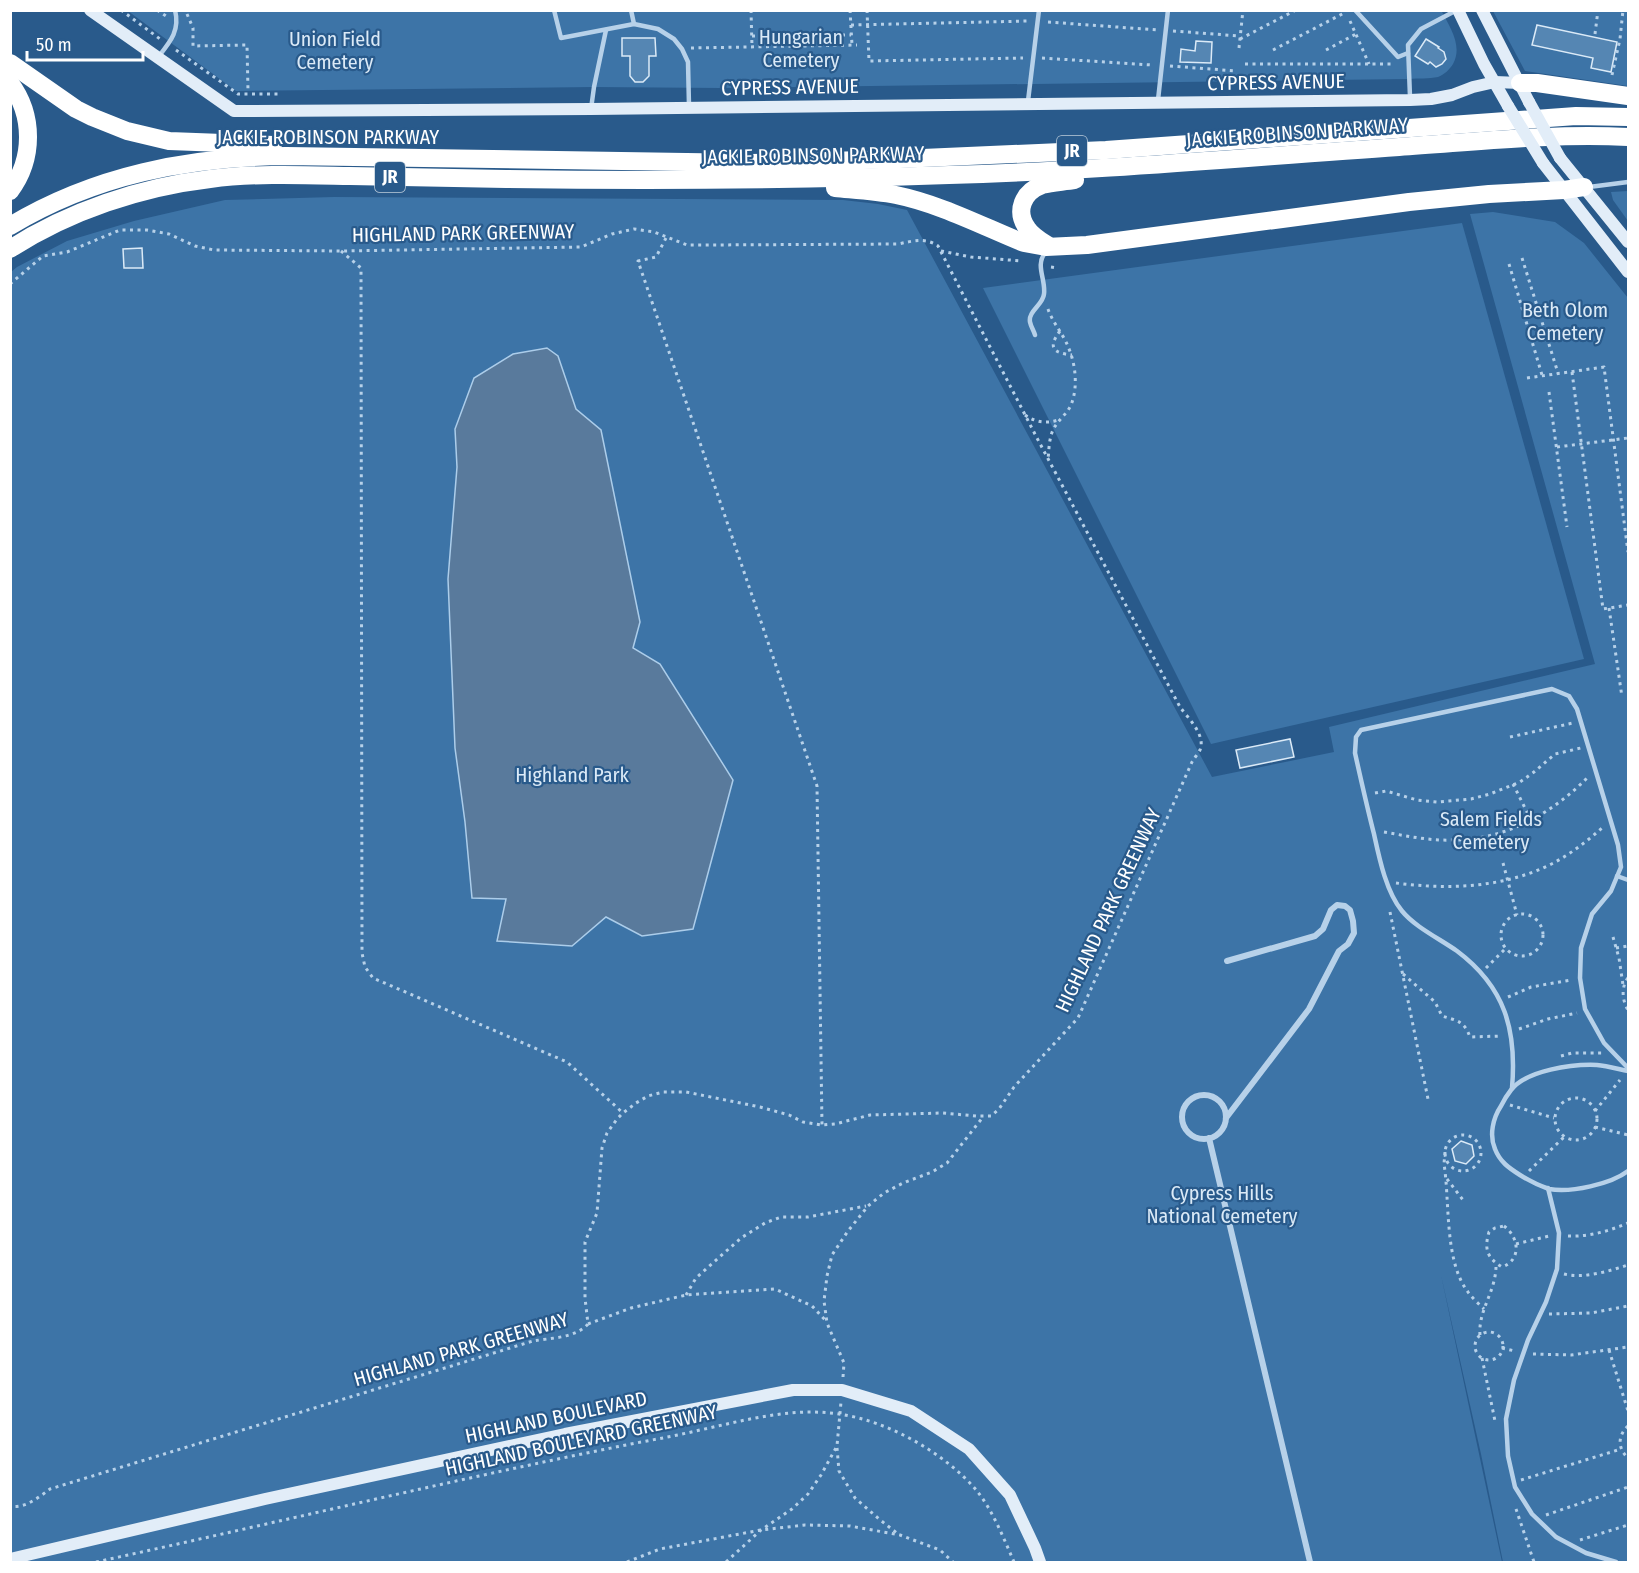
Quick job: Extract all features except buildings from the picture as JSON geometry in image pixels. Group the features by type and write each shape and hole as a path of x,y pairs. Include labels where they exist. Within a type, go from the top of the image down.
{"highway":[{"path":"10,63 76,109 127,131 157,139 277,145 373,158"},
{"path":"10,83 18,92 29,132 24,166 10,191"},
{"path":"1520,83 1538,83 1629,96"},
{"name":"JACKIE ROBINSON PARKWAY","path":"10,226 44,208 121,178 175,164 241,157 751,163 900,159 1106,150 1576,116 1629,117"},
{"name":"JACKIE ROBINSON PARKWAY","path":"10,249 50,227 100,206 154,189 218,178 291,175 599,180 950,175 1167,164 1555,137 1629,137"},
{"path":"1051,247 1030,232 1021,215 1023,201 1034,189 1051,183 1167,164"},
{"path":"738,179 896,195 942,209 1024,243 1051,247 1106,243 1449,197 1584,187"}],"street":[{"name":"CYPRESS AVENUE","path":"90,10 234,111 1410,100 1452,95 1494,82 1520,83"},
{"path":"1458,10 1494,82 1544,163 1629,272"},
{"path":"1482,10 1560,158 1629,242"},
{"path":"1226,1118 1222,1104 1210,1096 1203,1095 1195,1096 1185,1106 1182,1113 1184,1127 1195,1137 1209,1138 1221,1131 1226,1118 1308,1009 1339,951 1348,944 1354,933 1350,910 1345,906 1337,905 1331,910 1323,929 1315,936 1227,961"},
{"path":"1209,1138 1310,1563"},
{"name":"HIGHLAND BOULEVARD","path":"10,1559 265,1499 542,1439 793,1390 842,1390 911,1411 969,1449 1010,1495 1040,1563"}],"lane":[{"path":"157,58 171,41 178,21 175,10"},
{"path":"554,10 561,38 634,24 658,28 674,39 682,49 687,62 690,108"},
{"path":"631,10 634,24"},
{"path":"1027,104 1039,10"},
{"path":"1158,103 1168,10"},
{"path":"1355,10 1398,57 1408,53"},
{"path":"1410,100 1408,45 1421,29 1458,10"},
{"path":"591,109 606,30"},
{"path":"1584,187 1629,182"},
{"path":"1035,336 1029,321 1031,314 1039,306 1044,296 1040,264 1042,257 1051,247"},
{"path":"1628,1070 1604,1043 1587,1013 1580,978 1581,948 1592,914 1611,891 1621,867 1618,845 1581,722 1577,709 1569,696 1552,689 1362,730 1356,737 1355,753 1386,880 1401,911 1457,951 1482,973 1501,1000 1511,1033 1514,1065 1512,1088 1496,1115 1492,1131 1495,1149 1504,1165 1523,1177 1548,1188 1567,1190 1595,1185 1621,1177 1629,1171"},
{"path":"1617,876 1629,880"},
{"path":"1512,1088 1532,1075 1563,1066 1598,1065 1628,1070"},
{"path":"1548,1188 1559,1236 1556,1272 1514,1380 1506,1419 1508,1456 1515,1486 1536,1518 1556,1537 1586,1553 1616,1563"}],"path":[{"path":"121,10 238,94 278,94"},
{"path":"186,10 193,28 193,46 247,45 248,91"},
{"path":"752,10 752,47"},
{"path":"850,10 852,45"},
{"path":"867,10 869,61 1034,57 1237,71"},
{"path":"1239,48 1243,10"},
{"path":"851,25 1038,21 1240,38 1296,10"},
{"path":"1595,34 1598,10"},
{"path":"1612,75 1620,39 1623,10"},
{"path":"1273,50 1346,11 1369,64"},
{"path":"1326,50 1356,34"},
{"path":"752,36 851,35"},
{"path":"682,49 857,45"},
{"path":"1245,64 1408,64"},
{"name":"HIGHLAND PARK GREENWAY","path":"10,284 43,256 68,252 120,230 147,230 169,234 195,246 213,250 581,247 612,234 633,229 654,232 687,244 704,245 898,244 932,241 941,251 1048,460 1180,707 1200,736 1201,743 1078,1018 1014,1086 999,1109 991,1116 943,1113 870,1115 822,1125 803,1122 789,1115 760,1107 686,1092 663,1092 648,1096 636,1102 617,1119 607,1133 602,1148 597,1213 585,1242 585,1298 588,1324 583,1329 569,1335 522,1344 50,1489 31,1502 10,1506"},
{"path":"666,238 656,257 638,261 817,786 822,1125"},
{"path":"341,250 362,268 362,953 365,967 373,978 567,1062 623,1113"},
{"path":"941,251 971,257 1029,261"},
{"path":"1522,258 1558,373"},
{"path":"1509,264 1542,375"},
{"path":"1044,296 1050,314 1072,355 1075,381 1070,407 1054,428 1048,460"},
{"path":"1060,331 1054,339 1053,348 1059,353 1072,355"},
{"path":"1527,378 1604,367 1629,552"},
{"path":"1572,372 1603,609 1629,605"},
{"path":"1549,392 1567,526"},
{"path":"1024,414 1036,421 1060,420"},
{"path":"1557,447 1629,438"},
{"path":"1610,608 1622,697"},
{"path":"1510,737 1581,722"},
{"path":"1377,793 1386,791 1417,800 1437,802 1457,801 1490,794 1534,772 1555,754 1588,747"},
{"path":"1373,831 1453,840 1490,835 1532,821 1566,798 1595,769"},
{"path":"1514,784 1532,821"},
{"path":"1386,880 1439,888 1508,880 1535,871 1573,852 1611,822"},
{"path":"1503,863 1517,915"},
{"path":"1389,907 1428,1099"},
{"path":"1522,914 1536,919 1542,931 1542,939 1535,951 1529,954 1515,954 1506,948 1502,942 1502,929 1509,918 1522,914"},
{"path":"1613,937 1626,1007 1629,1010"},
{"path":"1616,948 1629,946"},
{"path":"1482,973 1506,948"},
{"path":"1403,974 1435,1002 1442,1016 1466,1027 1470,1037 1499,1037 1548,1019 1587,1013"},
{"path":"1501,1000 1531,987 1580,978"},
{"path":"1623,985 1629,978"},
{"path":"1595,1111 1628,1070"},
{"path":"1572,1098 1586,1101 1595,1111 1597,1118 1595,1127 1589,1136 1576,1140 1564,1137 1558,1132 1554,1118 1556,1111 1560,1105 1572,1098"},
{"path":"1503,1103 1554,1118"},
{"path":"827,1323 824,1301 827,1276 832,1255 848,1231 868,1206 884,1193 947,1163 983,1117"},
{"path":"1595,1127 1629,1136"},
{"path":"1445,1152 1450,1166 1462,1171 1467,1171 1478,1164 1482,1153 1478,1142 1469,1135 1462,1134 1451,1138 1447,1143 1445,1152 1444,1164 1452,1255 1461,1281 1484,1309"},
{"path":"1523,1177 1564,1137"},
{"path":"1446,1178 1463,1200"},
{"path":"686,1295 696,1278 741,1238 765,1223 782,1217 808,1217 868,1206"},
{"path":"1516,1244 1553,1235 1577,1237 1603,1233 1629,1223"},
{"path":"1504,1226 1509,1230 1516,1244 1513,1260 1502,1267 1496,1263 1488,1254 1489,1232 1504,1226"},
{"path":"1480,1335 1489,1333 1500,1339 1501,1352 1495,1359 1486,1360 1478,1355 1475,1342 1480,1335 1479,1323 1496,1276 1496,1263"},
{"path":"1556,1272 1570,1275 1590,1274 1629,1265"},
{"path":"588,1324 631,1308 686,1295 775,1289 812,1306 827,1323 838,1346 844,1367"},
{"path":"1541,1313 1551,1315 1591,1313 1629,1306"},
{"path":"1523,1353 1571,1354 1629,1347"},
{"path":"1609,1350 1629,1411"},
{"name":"HIGHLAND BOULEVARD GREENWAY","path":"96,1563 395,1494 761,1416 805,1412 840,1414 892,1429 924,1447 955,1469 978,1492 1002,1532 1014,1563"},
{"path":"840,1414 837,1446 839,1471 855,1498 900,1535"},
{"path":"1629,1426 1622,1432 1620,1438 1621,1449 1629,1458"},
{"path":"726,1563 761,1530 792,1509 808,1494 837,1446"},
{"path":"1514,1482 1621,1449"},
{"path":"1536,1518 1629,1487"},
{"path":"1569,1544 1629,1525"},
{"path":"627,1563 660,1549 761,1530 805,1526 850,1526 900,1535 940,1550 953,1563"}],"green space":[{"path":"1441,10 1456,43 1456,57 1447,72 1431,78 721,88 236,91 128,11"},
{"path":"1493,11 1628,11 1628,86 1525,71"},
{"path":"1628,191 1628,221 1613,200 1611,192"},
{"name":"Highland Park","path":"334,197 843,200 907,210 1212,777 1334,752 1329,727 1595,664 1470,214 1493,212 1555,222 1584,243 1628,298 1628,1562 1503,1562 1441,1275 1502,1562 11,1562 11,272 67,241 134,221 225,200"},
{"path":"1462,223 1584,659 1211,744 983,288"}],"shaded area":[{"path":"547,348 558,356 576,409 601,430 640,622 633,648 660,664 733,780 693,929 642,936 606,917 572,946 497,941 506,899 472,898 455,748 448,579 457,467 455,429 474,378 513,354"}],"park label":[{"name":"Hungarian Cemetery","path":"801,48"},
{"name":"Union Field Cemetery","path":"335,50"},
{"name":"Beth Olom Cemetery","path":"1565,322"},
{"name":"Salem Fields Cemetery","path":"1491,830"},
{"name":"Cypress Hills National Cemetery","path":"1222,1204"}]}
